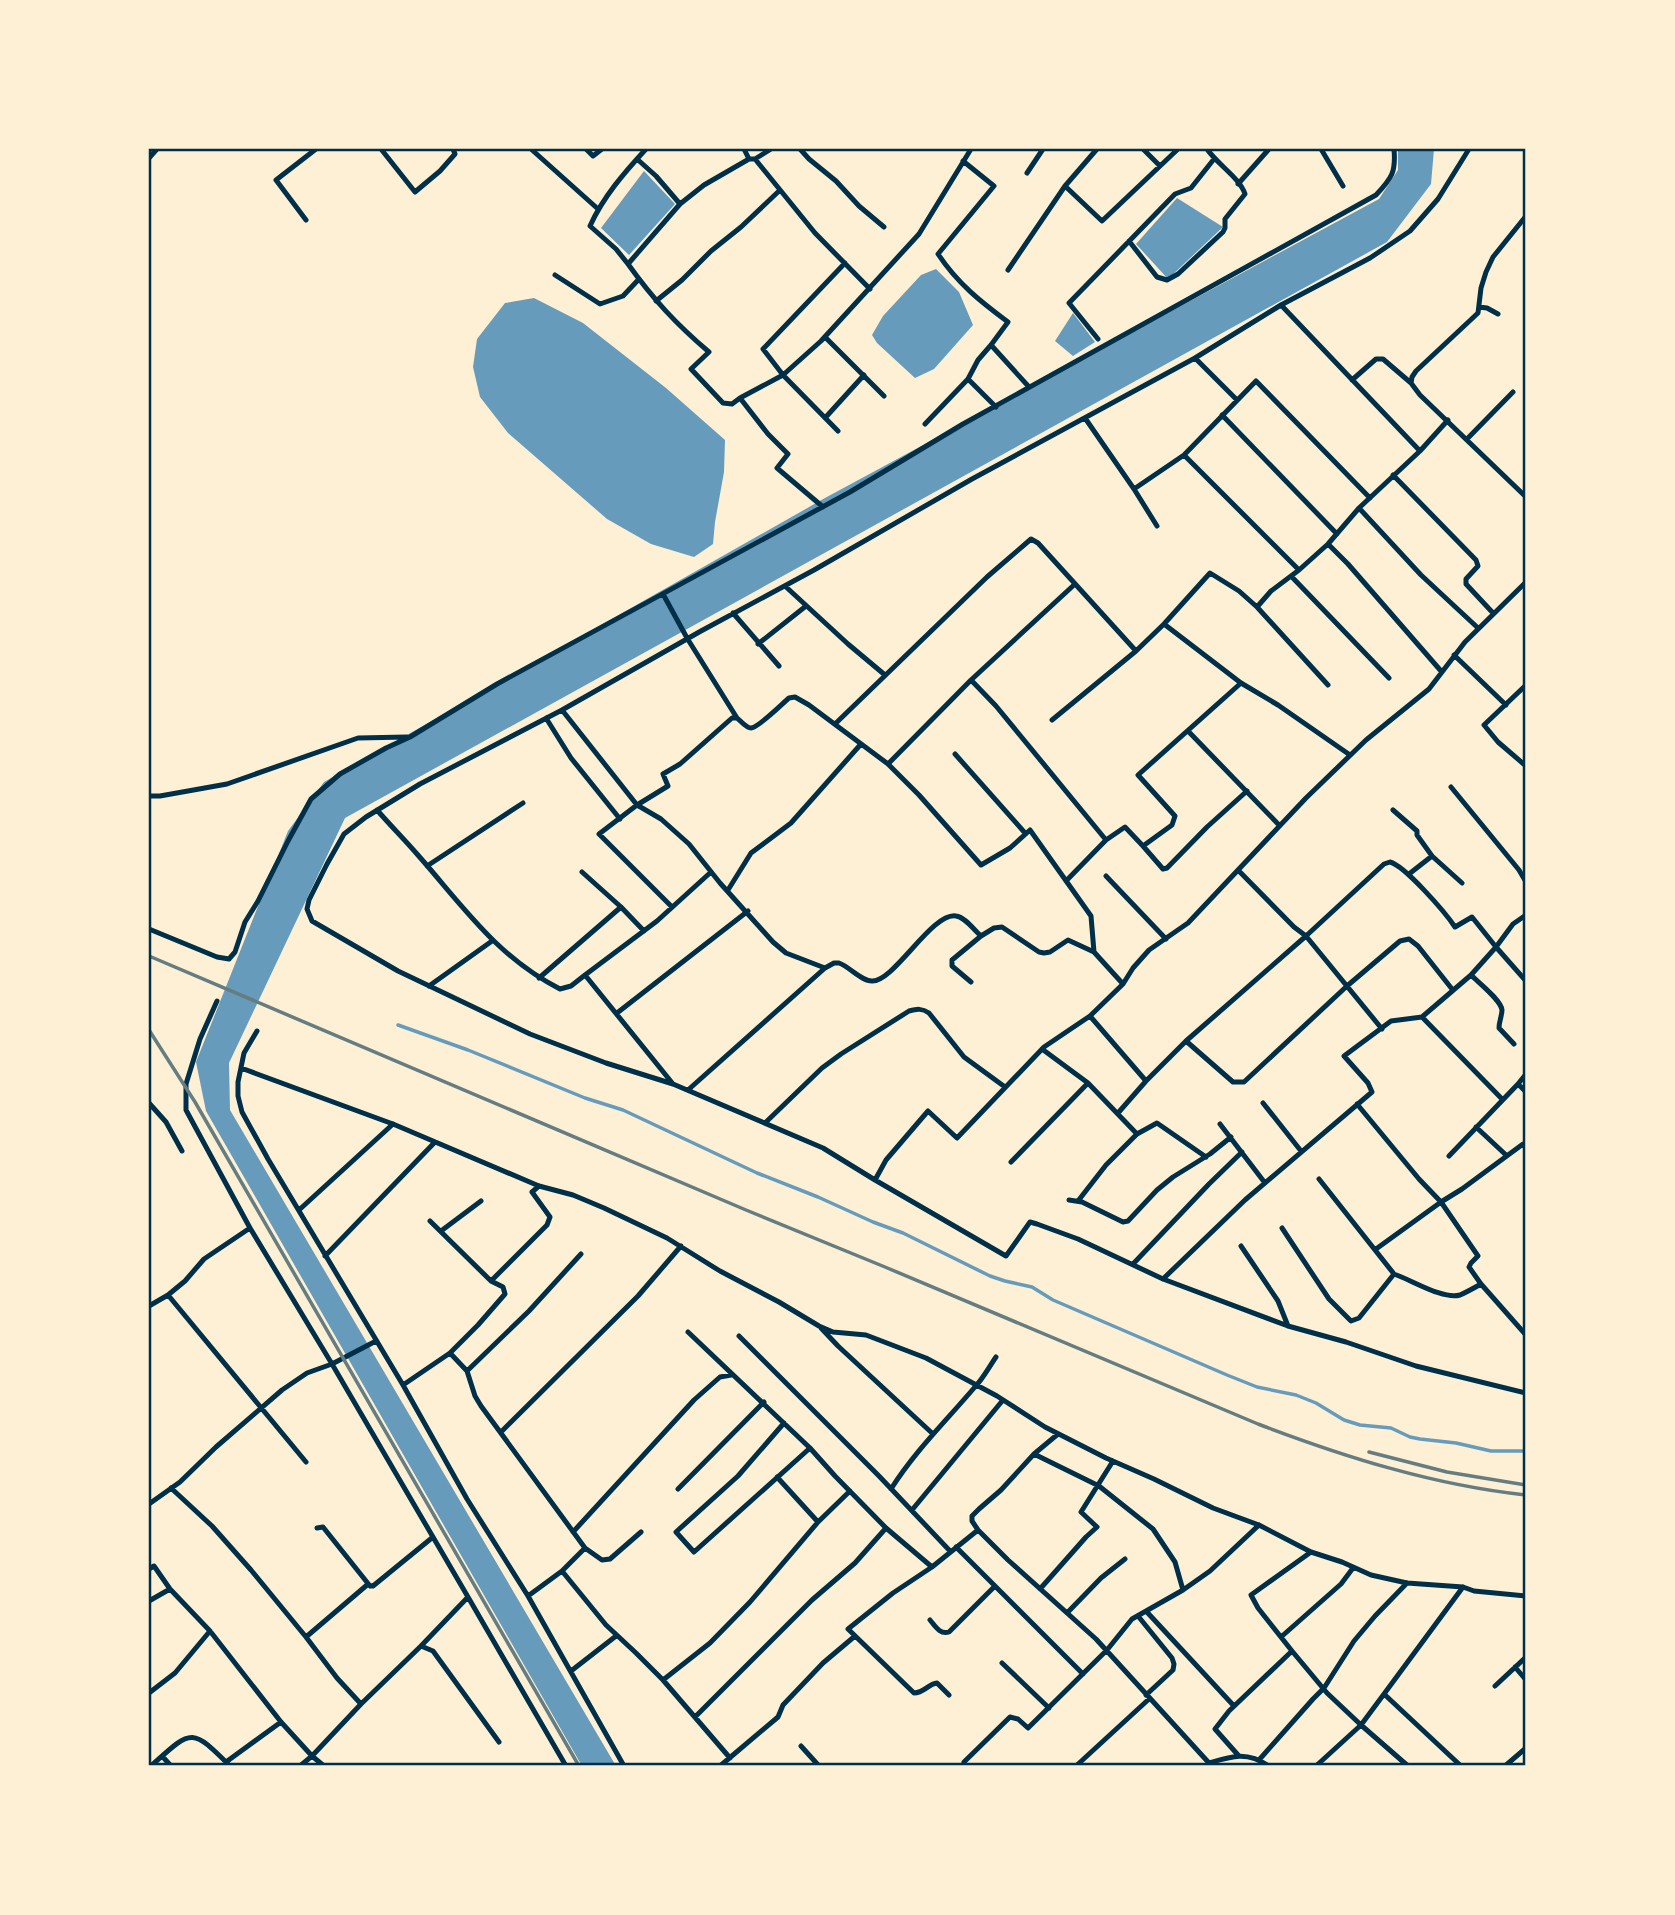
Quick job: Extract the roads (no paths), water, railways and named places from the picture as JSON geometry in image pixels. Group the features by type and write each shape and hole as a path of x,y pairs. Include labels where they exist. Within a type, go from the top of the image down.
{"street":[{"path":"149,158 157,149"},
{"path":"306,220 276,180 316,149"},
{"path":"381,149 415,192 448,163 455,154 453,149"},
{"path":"531,149 598,209"},
{"path":"586,149 593,156 602,149"},
{"path":"646,149 618,180 590,226 616,249 678,325 709,352 691,369 723,402 732,404 783,375 825,337 870,289 919,234 971,149"},
{"path":"744,149 815,233 870,289"},
{"path":"628,264 680,204 704,185 771,149"},
{"path":"800,149 884,227"},
{"path":"1027,173 1043,149"},
{"path":"1008,270 1065,186 1097,149"},
{"path":"1143,149 1160,166"},
{"path":"1065,186 1102,221 1178,149"},
{"path":"1129,241 1157,277 1163,280 1171,279 1223,232 1225,219 1245,194 1245,190 1206,149"},
{"path":"1238,184 1269,149"},
{"path":"1321,149 1343,186"},
{"path":"149,929 229,959 235,952 245,922 311,799 340,774 410,737 497,684 823,507 1029,387 1376,195 1388,182 1395,167 1394,149"},
{"path":"1469,149 1438,199 1410,231 1370,258 1281,305 1195,358 687,638 562,710 377,810 344,834 327,863 307,909 318,926 398,971 530,1034 606,1063 673,1084 824,1148 1006,1256 1030,1222 1054,1229 1163,1279 1288,1326 1416,1366 1526,1393"},
{"path":"637,159 680,204"},
{"path":"1098,339 1069,303 1175,194 1191,188 1214,159"},
{"path":"925,424 968,379 978,360 1008,322 963,286 938,254 994,186 962,161"},
{"path":"656,301 779,191"},
{"path":"1411,383 1416,371 1478,313 1486,272 1493,257 1526,216"},
{"path":"838,431 783,375 763,349 845,263"},
{"path":"555,275 600,304 623,296 639,279"},
{"path":"1281,305 1420,451"},
{"path":"1479,307 1498,314"},
{"path":"825,337 884,396"},
{"path":"991,345 1029,387"},
{"path":"1195,358 1237,400"},
{"path":"1352,380 1376,359 1383,359 1411,383 1420,395 1526,497"},
{"path":"825,418 864,375"},
{"path":"968,379 996,407"},
{"path":"1134,489 1184,455 1256,381 1370,498"},
{"path":"1467,439 1513,392"},
{"path":"740,398 768,434 788,454 776,468 823,507"},
{"path":"1222,415 1337,534"},
{"path":"1085,418 1157,526"},
{"path":"1257,607 1271,591 1328,544 1359,508 1420,451 1448,420"},
{"path":"1184,455 1299,570"},
{"path":"1393,475 1476,561 1478,566 1466,579 1466,584 1493,613"},
{"path":"1359,508 1421,575 1478,628"},
{"path":"835,724 987,577 1031,539 1038,543 1136,651"},
{"path":"1328,544 1441,671"},
{"path":"1052,720 1136,651 1210,573 1239,591 1257,607 1328,685"},
{"path":"1292,576 1389,678"},
{"path":"875,1180 886,1160 928,1111 957,1138 1042,1049 1090,1016 1123,984 1149,950 1188,923 1279,825 1350,755 1429,690 1441,671 1478,628 1526,582"},
{"path":"888,764 971,680 1075,584"},
{"path":"785,586 885,675"},
{"path":"663,594 737,718 748,728 760,724 789,698 795,697 809,705 888,764 981,865 1010,848 1030,830 1091,916 1094,952"},
{"path":"758,644 806,606"},
{"path":"733,613 779,666"},
{"path":"1164,624 1241,683 1279,705 1350,755"},
{"path":"1454,655 1506,705"},
{"path":"971,680 996,706 1106,840"},
{"path":"1143,846 1172,825 1175,816 1138,775 1241,683"},
{"path":"1526,685 1484,725 1498,742 1526,766"},
{"path":"562,710 637,805 661,819 689,844 774,942 786,953 825,968"},
{"path":"546,718 571,758 620,819"},
{"path":"672,907 599,834 637,805 668,786 663,774 680,764 732,718 737,718"},
{"path":"1188,731 1279,825"},
{"path":"149,796 227,784 358,738 410,737"},
{"path":"728,890 751,853 791,823 861,744"},
{"path":"955,754 1026,833"},
{"path":"1451,787 1526,882"},
{"path":"1066,881 1106,840 1125,827 1163,869 1167,868 1247,791"},
{"path":"427,866 523,803"},
{"path":"377,810 492,941 539,978 560,989 565,989 644,931 711,872"},
{"path":"1393,810 1417,831 1416,835 1432,856 1462,883"},
{"path":"1409,874 1432,856"},
{"path":"1118,1113 1186,1041 1384,864 1390,862 1409,874 1455,926 1472,917 1526,981"},
{"path":"1519,870 1526,864"},
{"path":"1238,870 1306,936 1382,1029"},
{"path":"582,872 644,931"},
{"path":"1106,876 1166,939"},
{"path":"539,978 621,907"},
{"path":"617,1013 748,911"},
{"path":"1163,1279 1245,1200 1372,1092 1368,1083 1344,1056 1391,1021 1422,1017 1471,975 1513,924 1526,915"},
{"path":"688,1090 825,968 834,963 839,963 866,979 877,981 938,923 950,916 963,919 981,936"},
{"path":"1519,920 1526,927"},
{"path":"971,982 952,966 952,960 981,936 999,927 1007,929 1039,952 1049,952 1068,940 1094,952 1123,984"},
{"path":"1186,1041 1233,1083 1244,1082 1347,986 1400,941 1409,939 1418,946 1452,989"},
{"path":"429,986 492,941"},
{"path":"585,975 673,1084"},
{"path":"1471,975 1501,1005 1499,1028 1514,1044"},
{"path":"217,1002 200,1039 186,1084 186,1110 250,1228 564,1764 556,1766"},
{"path":"765,1123 822,1068 916,1009 929,1013 964,1057 1005,1087"},
{"path":"1090,1016 1146,1081"},
{"path":"1422,1017 1502,1099"},
{"path":"257,1031 244,1053 238,1082 242,1112 375,1342 404,1385 467,1499 528,1596 624,1766"},
{"path":"1042,1049 1088,1083 1137,1134"},
{"path":"241,1068 393,1124 539,1186 573,1195 604,1208 681,1246 720,1272 819,1326 833,1332 866,1335 926,1358 1058,1434 1213,1507 1259,1525 1311,1552 1371,1576 1408,1583 1526,1596"},
{"path":"1449,1156 1526,1074"},
{"path":"1011,1162 1088,1083"},
{"path":"1518,1084 1526,1092"},
{"path":"149,1103 166,1122 182,1151"},
{"path":"1263,1103 1301,1151"},
{"path":"1357,1104 1441,1202 1478,1256 1469,1267 1526,1335"},
{"path":"1077,1201 1106,1165 1137,1134 1157,1123 1206,1157"},
{"path":"299,1210 393,1124"},
{"path":"1220,1124 1265,1183"},
{"path":"1476,1127 1506,1155"},
{"path":"1069,1200 1123,1222 1128,1221 1157,1190 1231,1137"},
{"path":"325,1256 435,1142"},
{"path":"1376,1249 1506,1155 1523,1144 1526,1146"},
{"path":"1133,1265 1242,1152"},
{"path":"1319,1179 1394,1274 1450,1297 1481,1284"},
{"path":"491,1281 547,1225 550,1217 533,1192 539,1186"},
{"path":"440,1231 481,1200"},
{"path":"404,1385 450,1353 505,1294 503,1287 491,1281 430,1221"},
{"path":"149,1306 185,1281 204,1259 250,1228"},
{"path":"1282,1228 1329,1299 1351,1321 1359,1318 1394,1274"},
{"path":"1241,1245 1278,1301 1288,1326"},
{"path":"501,1432 638,1296 681,1246"},
{"path":"467,1371 529,1311 581,1254"},
{"path":"168,1295 306,1462"},
{"path":"819,1326 933,1434"},
{"path":"688,1332 731,1375 764,1402 886,1528 932,1567"},
{"path":"738,1336 950,1551"},
{"path":"149,1504 171,1488 282,1390 306,1373 332,1364 375,1342"},
{"path":"450,1353 467,1371 481,1406 585,1548 602,1560 610,1559 641,1532"},
{"path":"891,1489 903,1469 976,1386 996,1357"},
{"path":"573,1532 694,1400 720,1377 731,1375"},
{"path":"912,1510 1003,1400"},
{"path":"678,1489 764,1402"},
{"path":"784,1423 738,1476 677,1532 694,1552 810,1448"},
{"path":"1058,1434 975,1512 972,1521 978,1530 1107,1650 1209,1763 1238,1755 1259,1760 1269,1766"},
{"path":"1034,1454 1098,1485 1153,1529 1175,1562 1183,1590"},
{"path":"1040,1589 1097,1527 1082,1512 1113,1461"},
{"path":"777,1477 818,1522"},
{"path":"171,1488 212,1526 361,1704"},
{"path":"663,1680 710,1643 818,1522 850,1491"},
{"path":"964,1762 1010,1717 1018,1719 1028,1728 1107,1650 1132,1619 1210,1572 1259,1525"},
{"path":"317,1528 323,1527 370,1586"},
{"path":"695,1717 812,1600 855,1563 886,1528"},
{"path":"949,1695 937,1683 914,1693 848,1629 978,1530"},
{"path":"306,1637 367,1585 373,1586 433,1537"},
{"path":"956,1547 1083,1674"},
{"path":"528,1596 562,1571 585,1548"},
{"path":"1311,1552 1251,1595 1253,1601 1324,1688 1408,1766"},
{"path":"149,1559 151,1567 210,1631 281,1722 324,1766"},
{"path":"1067,1613 1101,1578 1125,1559"},
{"path":"1282,1637 1341,1584 1353,1568"},
{"path":"562,1571 616,1636 663,1680 730,1758"},
{"path":"1259,1760 1324,1688 1354,1641 1389,1600 1408,1583"},
{"path":"930,1620 941,1632 949,1632 995,1586"},
{"path":"1316,1766 1361,1725 1463,1587"},
{"path":"149,1601 170,1590"},
{"path":"300,1766 468,1597"},
{"path":"1146,1611 1234,1706"},
{"path":"1076,1766 1173,1670 1172,1658 1138,1616"},
{"path":"149,1693 175,1673 210,1631"},
{"path":"571,1671 616,1636"},
{"path":"719,1766 778,1717 783,1705 823,1663 855,1636"},
{"path":"421,1646 433,1651 499,1742"},
{"path":"1238,1755 1215,1730 1234,1706 1292,1651"},
{"path":"1495,1686 1526,1657"},
{"path":"1002,1663 1049,1708"},
{"path":"1516,1667 1526,1680"},
{"path":"1384,1694 1461,1766"},
{"path":"151,1766 183,1740 191,1737 199,1738 208,1744 228,1764 281,1722"},
{"path":"801,1746 816,1765"},
{"path":"1505,1766 1526,1748"},
{"path":"162,1756 171,1766"}],"water":[{"path":"1398,149 1434,149 1431,184 1387,242 345,818 229,1063 230,1110 616,1766 582,1766 206,1111 196,1062 288,831 324,782 825,498 1379,199 1398,170"},
{"path":"644,171 675,204 629,255 601,228"},
{"path":"1177,198 1223,227 1168,279 1136,244"},
{"path":"936,269 959,292 973,325 934,369 915,378 877,343 872,335 883,316 921,275"},
{"path":"534,298 583,323 666,388 725,440 724,472 713,544 694,557 651,544 607,519 508,433 480,397 473,367 477,339 505,303"},
{"path":"1073,313 1095,342 1073,356 1055,341"}],"waterway":[{"path":"398,1025 468,1050 585,1098 623,1110 757,1173 903,1233 990,1276 1032,1287 1053,1300 1227,1375 1257,1387 1296,1395 1316,1403 1344,1420 1360,1425 1391,1428 1420,1439 1491,1451 1526,1451"}],"railway":[{"path":"149,956 1258,1424 1324,1448 1423,1477 1526,1495"},
{"path":"149,1030 195,1102 579,1766"},
{"path":"1369,1452 1447,1472 1526,1485"}]}
